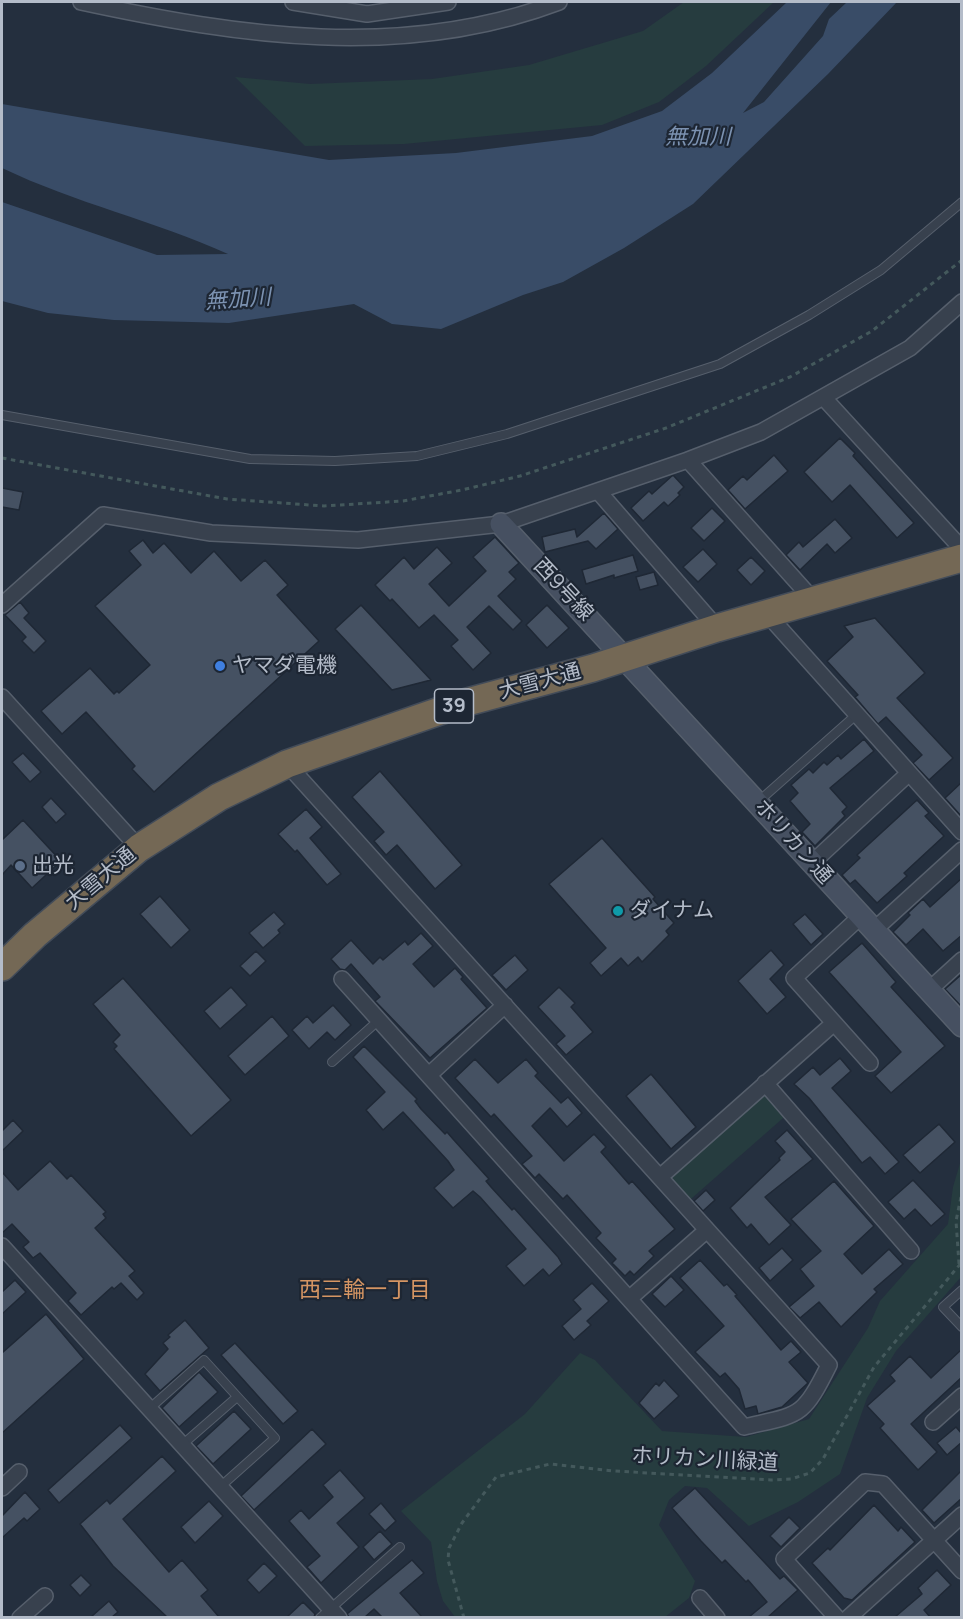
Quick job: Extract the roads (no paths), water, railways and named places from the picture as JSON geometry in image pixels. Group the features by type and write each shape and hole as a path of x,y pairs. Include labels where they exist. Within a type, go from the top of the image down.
{"highway":[{"name":"大雪大通","path":"2,967 34,935 139,848 219,797 287,764 460,704 962,558"}],"street":[{"path":"81,2 249,32 346,39 450,31 536,10 559,2"},
{"path":"293,2 367,14 448,2"},
{"path":"2,605 103,515 212,533 358,540 501,524 688,460 761,432 910,348 962,302"},
{"path":"824,398 962,549"},
{"path":"688,460 814,601"},
{"path":"598,491 717,628"},
{"name":"西9号線","path":"501,524 625,657"},
{"path":"768,615 962,832"},
{"name":"ホリカン通","path":"625,657 962,1026"},
{"path":"2,697 139,848"},
{"path":"287,764 829,1365 812,1400 794,1416 744,1427 342,979"},
{"path":"812,863 908,774"},
{"path":"870,1063 794,978 962,850"},
{"path":"929,990 962,960"},
{"path":"429,1076 505,1005"},
{"path":"660,1176 834,1023"},
{"path":"765,1083 911,1251"},
{"path":"630,1298 707,1230"},
{"path":"2,1246 220,1487 330,1614"},
{"path":"933,1422 962,1396"},
{"path":"2,1488 19,1472"},
{"path":"837,1617 784,1559 866,1482 883,1484 962,1571"},
{"path":"848,1617 962,1515"},
{"path":"20,1617 45,1596"},
{"path":"700,1599 717,1617"}],"lane":[{"path":"2,415 250,459 335,461 417,456 507,434 720,364 809,315 880,270 962,202"},
{"path":"758,802 856,715"},
{"path":"332,1062 379,1020"},
{"path":"962,1290 943,1307 962,1327"},
{"path":"149,1409 204,1360 275,1438 220,1487"},
{"path":"182,1445 237,1397"},
{"path":"330,1614 400,1547"}],"water":[{"name":"無加川","path":"787,2 831,2 743,113 764,102 823,36 829,19 847,2 897,2 828,74 693,204 624,248 563,282 523,295 441,329 392,324 354,304 229,323 114,320 48,313 2,301 2,202 157,255 228,254 58,192 2,168 2,104 329,160 456,153 592,136 662,111 712,73"}],"place":[{"name":"ヤマダ電機","path":"220,666"},
{"name":"出光","path":"20,866"},
{"name":"ダイナム","path":"618,911"}],"district":[{"name":"西三輪一丁目","path":"365,1291"}]}
